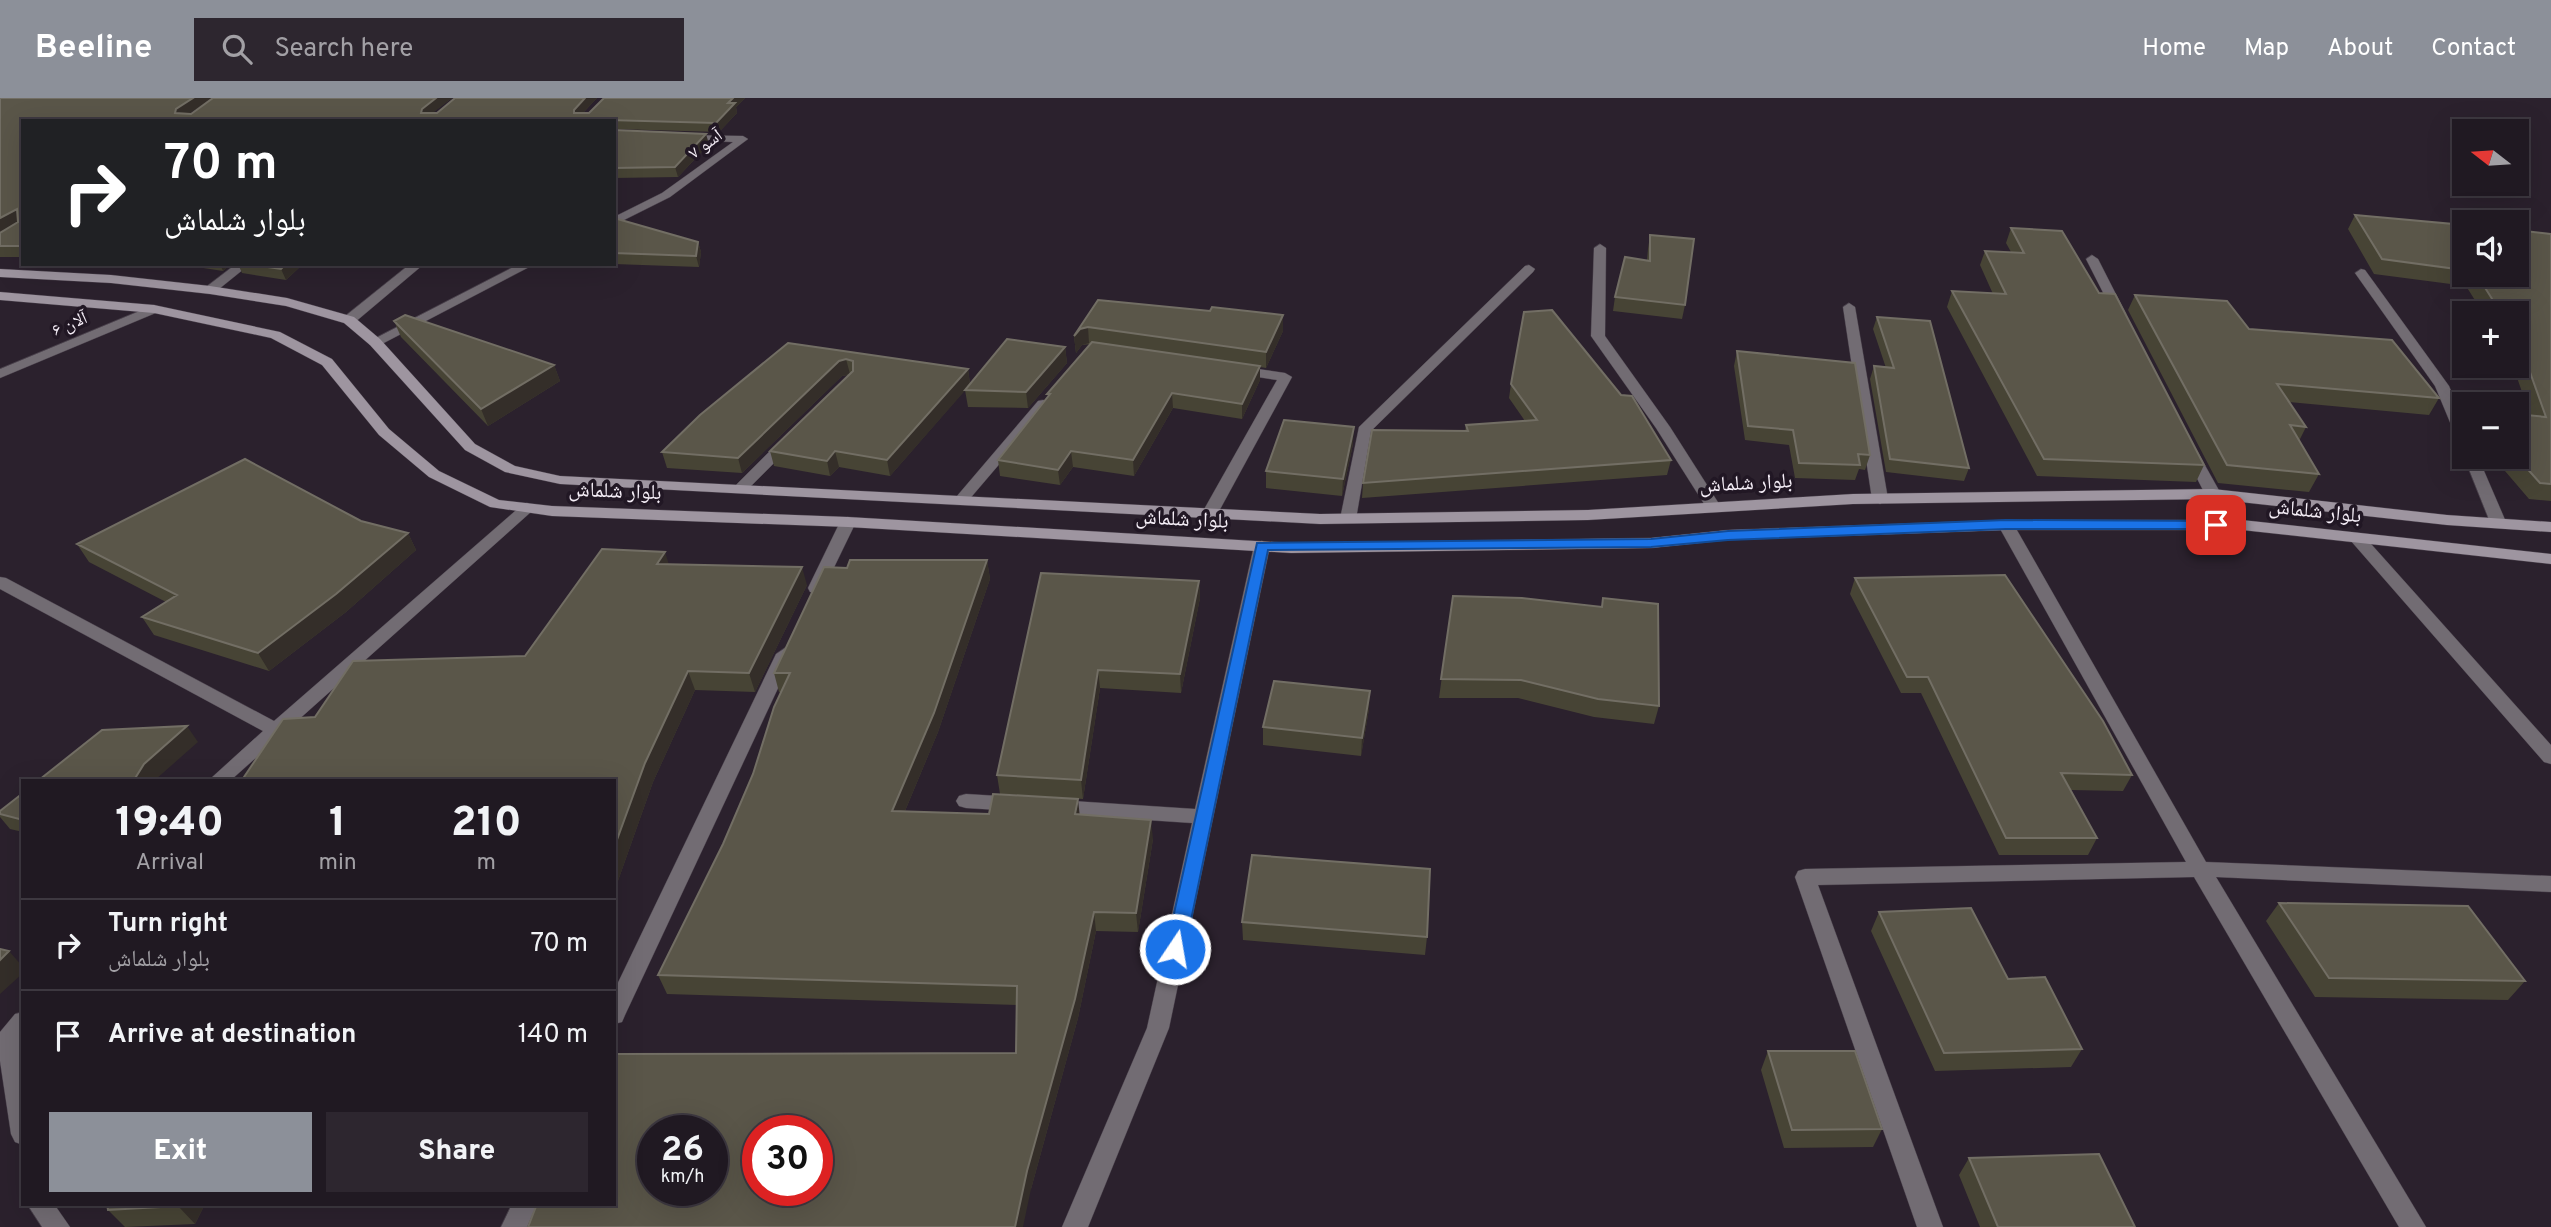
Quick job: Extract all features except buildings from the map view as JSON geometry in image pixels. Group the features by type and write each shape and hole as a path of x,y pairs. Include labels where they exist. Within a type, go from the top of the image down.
{"main road":[{"name":"بلوار شلماش","path":"0,273 111,279 210,290 287,302 349,320 375,342 470,447 510,469 560,480 1348,519 1588,514 1880,499 2213,494 2405,516 2551,527"},
{"name":"بلوار شلماش","path":"0,296 155,309 275,335 327,362 384,432 434,474 495,504 552,511 848,522 1291,548 1651,543 1728,535 2006,525 2242,525 2551,559"},
{"path":"2405,516 2421,528 2424,535 2423,545"},
{"path":"2447,520 2440,529 2471,550"}],"street":[{"name":"آسو ۷","path":"616,221 666,195 743,139 666,136"},
{"path":"1600,248 1598,336 1663,427 1713,507"},
{"path":"2092,259 2130,333"},
{"path":"210,290 241,266"},
{"path":"349,320 416,266"},
{"path":"375,342 525,266"},
{"path":"1348,519 1364,430 1529,269"},
{"path":"2361,273 2442,386 2452,410"},
{"path":"1849,307 1880,499"},
{"name":"آلان ۶","path":"0,374 155,309"},
{"path":"1210,513 1285,377 1220,368"},
{"path":"962,499 1053,393"},
{"path":"2181,432 2213,494"},
{"path":"741,488 795,434"},
{"path":"2476,469 2497,522"},
{"path":"220,779 527,508"},
{"path":"806,610 848,522"},
{"path":"2006,525 2200,869 2413,1227"},
{"path":"2357,538 2551,757"},
{"path":"1076,1227 1158,1028 1262,546"},
{"path":"0,582 275,729"},
{"path":"616,1011 794,636"},
{"path":"967,801 1204,817"},
{"path":"1930,1227 1805,877 2200,869 2551,884"},
{"path":"21,1023 4,1043 21,1124"},
{"path":"41,1206 57,1227"},
{"path":"514,1227 524,1206"}],"route":[{"path":"1175,949 1262,546 1291,548 1651,543 1728,535 2006,525 2216,525"}]}
